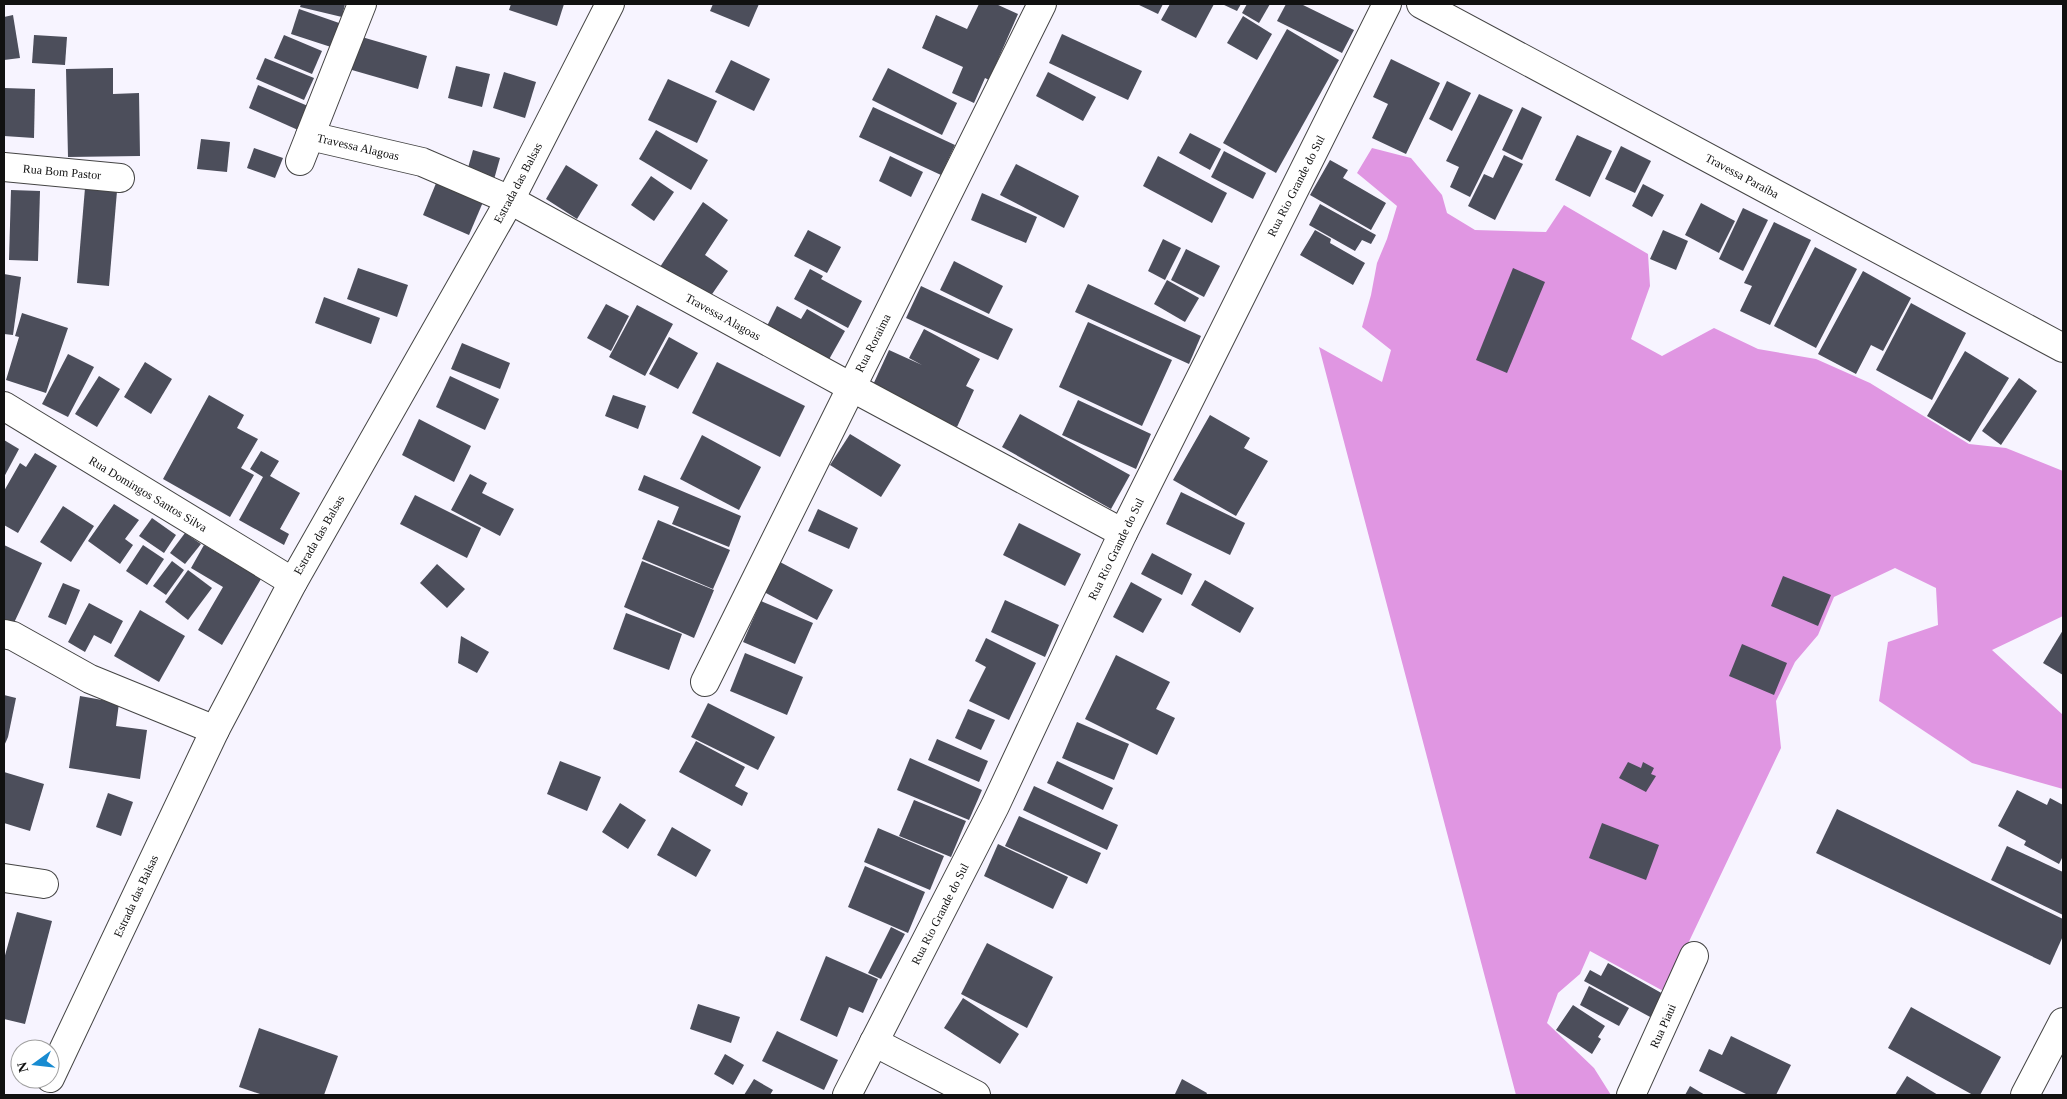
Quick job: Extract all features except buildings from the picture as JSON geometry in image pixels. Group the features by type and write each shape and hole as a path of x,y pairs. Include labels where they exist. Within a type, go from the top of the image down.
{"street":[{"path":"300,161 362,4"},
{"name":"Estrada das Balsas","path":"60,1057 215,730 293,582 510,200 610,4"},
{"name":"Rua Roraima","path":"706,682 1042,4"},
{"name":"Rua Rio Grande do Sul","path":"847,1095 994,806 1123,532 1387,4"},
{"name":"Travessa Paraíba","path":"1421,4 2063,348"},
{"name":"Travessa Alagoas","path":"310,136 422,162 510,200 851,387 1123,532"},
{"name":"Rua Bom Pastor","path":"4,167 120,178"},
{"name":"Rua Domingos Santos Silva","path":"4,406 293,582"},
{"path":"4,634 13,636 90,679 215,730"},
{"path":"4,878 44,884"},
{"name":"Rua Piaui","path":"1631,1095 1694,956"},
{"path":"2024,1095 2060,1034"},
{"path":"874,1042 976,1095"}],"shaded area":[{"path":"1372,148 1411,158 1442,195 1447,213 1475,230 1546,232 1564,205 1648,254 1650,286 1631,339 1662,356 1714,328 1758,349 1816,359 1870,383 1969,444 2006,448 2063,471 2063,616 1992,650 2063,715 2063,789 1972,763 1879,701 1888,642 1938,625 1936,588 1895,568 1834,597 1818,635 1795,662 1776,701 1781,748 1665,992 1590,951 1580,974 1558,993 1547,1023 1594,1068 1611,1095 1516,1095 1319,347 1382,382 1391,350 1362,327 1377,263 1397,206 1357,173"}]}
